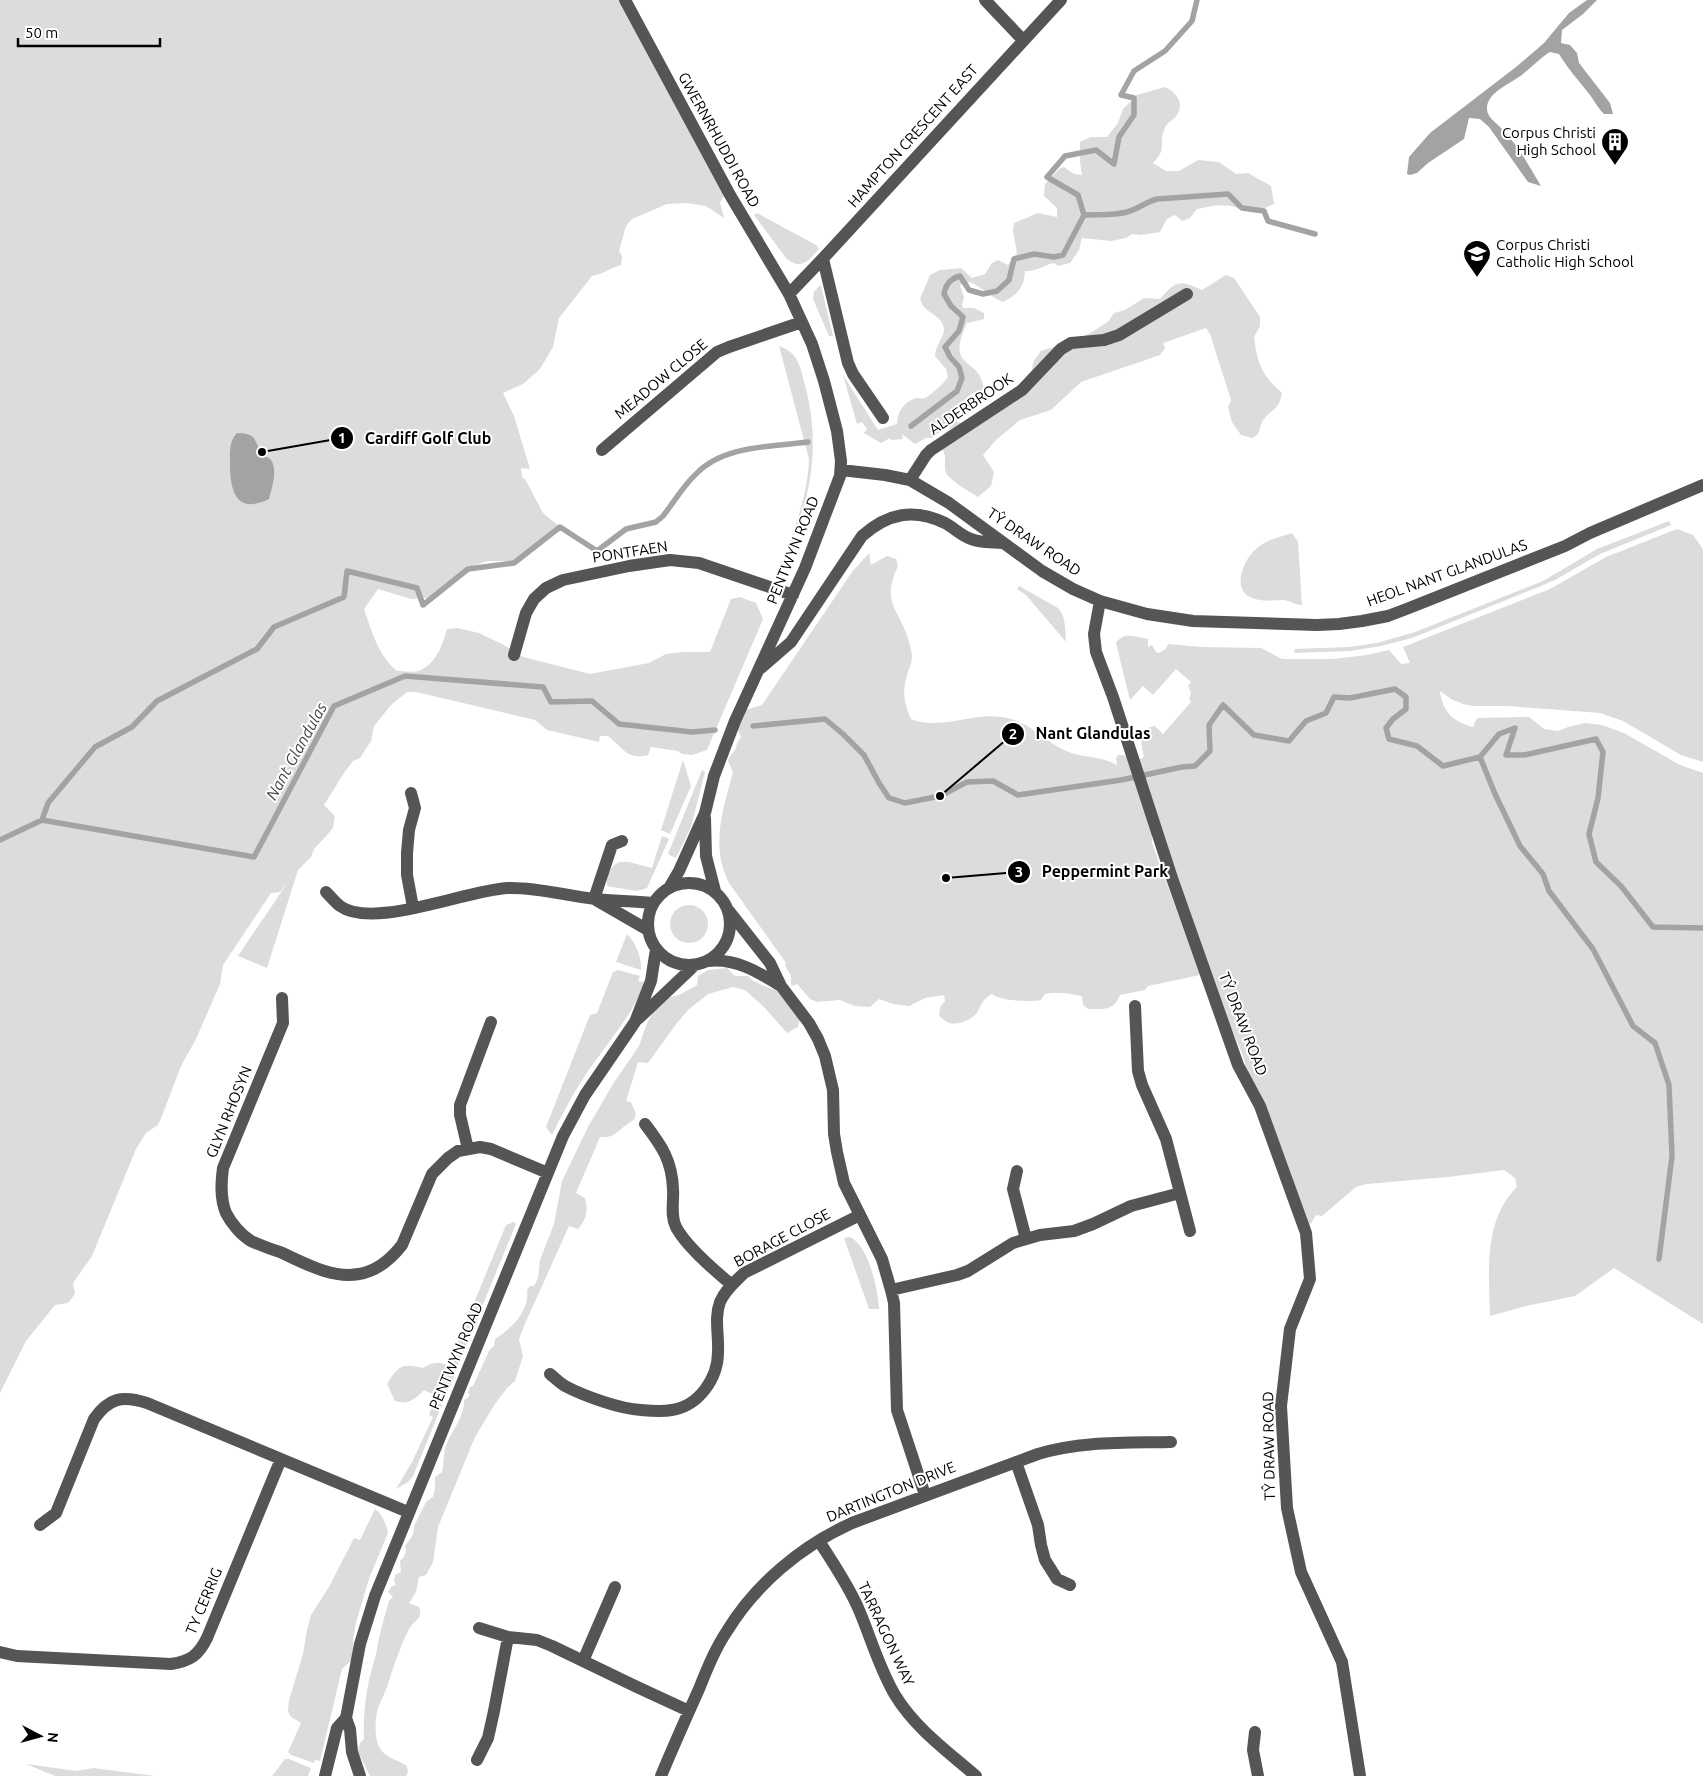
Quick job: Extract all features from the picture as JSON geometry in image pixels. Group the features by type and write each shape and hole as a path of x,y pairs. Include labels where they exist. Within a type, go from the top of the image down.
{"street":[{"name":"GWERNRHUDDI ROAD","path":"625,0 730,196 789,294"},
{"path":"985,0 1024,40"},
{"name":"HAMPTON CRESCENT EAST","path":"789,294 1061,0"},
{"path":"823,259 848,362 853,374 883,418"},
{"name":"PENTWYN ROAD","path":"669,888 688,852 705,813 714,776 724,750 805,568 841,470 837,431 824,381 812,344 789,294"},
{"name":"ALDERBROOK","path":"910,480 931,450 1022,390 1061,349 1071,343 1104,340 1119,335 1187,294"},
{"name":"MEADOW CLOSE","path":"602,450 717,352 802,322"},
{"name":"TŶ DRAW ROAD","path":"841,470 910,480 948,503 1042,571 1073,589 1100,601 1094,634 1096,652 1114,697 1173,881 1238,1065 1260,1106 1306,1233 1310,1280 1290,1329 1282,1406 1287,1508 1301,1572 1342,1662 1360,1776"},
{"name":"HEOL NANT GLANDULAS","path":"1100,601 1147,614 1193,621 1311,625 1339,624 1388,616 1565,546 1590,532 1703,485"},
{"path":"758,671 792,642 862,536 886,520 908,514 926,515 945,523 972,540 1005,543"},
{"name":"PONTFAEN","path":"514,655 526,613 534,598 546,588 563,580 670,560 699,563 792,595"},
{"path":"411,793 415,808 409,830 407,875 413,908"},
{"name":"PENTWYN ROAD","path":"705,813 706,856 715,891"},
{"path":"594,899 612,845 622,841"},
{"path":"781,986 750,968 722,959 694,965 680,964 666,959 656,949 648,930 648,917 652,904 662,891 675,884 693,882 705,885 715,891 724,900 729,911 770,963 781,986 809,1023 825,1056 833,1090 834,1134 844,1183 879,1254 892,1290 897,1410 926,1495"},
{"path":"326,892 341,907 368,915 383,914 478,892 506,888 542,890 594,899 652,904"},
{"path":"594,899 648,930"},
{"path":"708,961 720,952 728,940 731,925 729,911"},
{"name":"PENTWYN ROAD","path":"360,1776 352,1752 350,1729 346,1718 360,1644 375,1596 566,1129 585,1094 634,1022 651,981 656,949"},
{"name":"PENTWYN ROAD","path":"634,1022 694,965"},
{"name":"GLYN RHOSYN","path":"282,998 283,1023 223,1168 221,1184 227,1213 243,1234 252,1241 330,1272 346,1275 371,1271 389,1259 402,1245 428,1182 436,1168 458,1151 480,1147 491,1149 548,1173"},
{"path":"1135,1006 1138,1071 1142,1085 1166,1139 1190,1231"},
{"path":"468,1149 460,1115 460,1106 491,1022"},
{"path":"645,1124 666,1155 672,1172 672,1211 675,1226 684,1239 732,1285"},
{"path":"1017,1171 1013,1189 1026,1239"},
{"path":"892,1290 942,1280 968,1271 1005,1247 1026,1239 1040,1235 1074,1231 1131,1206 1180,1193"},
{"name":"BORAGE CLOSE","path":"550,1374 564,1386 630,1410 673,1410 686,1405 698,1398 705,1390 716,1368 718,1355 717,1312 721,1300 732,1285 744,1273 860,1215"},
{"path":"40,1525 56,1512 94,1419 102,1408 113,1401 123,1398 147,1403 408,1512"},
{"name":"DARTINGTON DRIVE","path":"661,1776 715,1652 727,1630 758,1590 796,1555 852,1523 1038,1454 1088,1444 1171,1442"},
{"name":"TY CERRIG","path":"0,1652 16,1656 171,1664 192,1658 202,1649 207,1638 281,1458"},
{"path":"1016,1462 1038,1524 1045,1560 1057,1579 1070,1585"},
{"name":"TARRAGON WAY","path":"819,1541 858,1608 877,1657 896,1696 913,1719 930,1737 976,1776"},
{"path":"583,1661 615,1587"},
{"path":"479,1628 508,1637 537,1640 689,1711"},
{"path":"477,1760 488,1738 508,1637"},
{"name":"PENTWYN ROAD","path":"326,1776 337,1728 346,1718"},
{"path":"1254,1732 1253,1750 1258,1776"}],"shaded area":[{"path":"0,0 629,0 724,195 720,203 724,218 706,206 687,203 667,204 632,219 626,226 619,251 622,256 621,265 592,276 559,318 553,347 540,369 523,384 503,393 514,416 530,469 521,468 522,478 525,479 543,513 560,527 545,542 533,547 513,562 488,561 465,568 437,597 411,599 378,589 364,609 376,643 390,665 397,671 409,672 421,670 431,663 441,647 447,629 457,628 479,633 523,657 590,674 649,663 666,654 710,652 731,599 740,597 756,603 763,619 707,750 692,755 651,747 648,755 630,755 608,736 600,736 599,742 547,730 535,720 416,692 407,692 391,705 374,726 371,741 360,758 353,761 324,805 335,816 333,828 314,849 311,857 298,870 267,968 238,956 288,882 280,892 271,893 223,965 220,984 196,1039 181,1066 158,1125 146,1133 136,1149 92,1256 73,1283 75,1294 68,1303 55,1305 26,1341 0,1393"},
{"path":"1587,0 1597,0 1583,14 1562,30 1561,43 1570,45 1577,53 1579,63 1610,103 1613,114 1604,114 1559,54 1550,52 1523,74 1496,92 1487,107 1490,117 1508,135 1541,186 1528,182 1489,127 1480,119 1469,118 1464,139 1428,163 1417,173 1407,174 1409,157 1430,133 1516,67 1544,43 1569,13"},
{"path":"1165,87 1176,95 1180,106 1177,115 1165,127 1160,153 1153,163 1166,171 1179,171 1198,160 1219,162 1236,174 1248,173 1271,186 1274,204 1265,208 1246,211 1231,206 1217,205 1197,209 1190,218 1182,221 1175,215 1167,219 1160,232 1141,235 1132,234 1126,238 1111,241 1082,238 1079,250 1070,263 1058,266 1054,263 1025,271 1022,286 1013,296 1003,302 970,282 960,285 964,297 963,308 974,308 984,313 984,319 967,323 961,339 960,349 961,357 977,372 984,390 967,397 959,410 957,422 965,424 1012,394 1032,371 1033,362 1041,351 1080,339 1108,322 1114,313 1125,310 1144,298 1160,299 1175,285 1183,283 1202,290 1226,275 1234,278 1260,317 1260,326 1254,337 1259,362 1269,380 1282,393 1277,406 1263,420 1258,434 1252,438 1241,435 1232,422 1228,407 1231,400 1210,334 1206,328 1163,343 1165,348 1160,355 1081,382 1051,410 1020,420 996,440 983,455 994,472 991,486 978,497 960,486 948,476 945,470 945,456 939,439 951,427 944,429 932,438 926,438 915,444 902,434 903,439 891,440 890,438 881,443 864,433 867,429 862,422 857,424 843,375 878,430 897,424 900,411 912,399 925,398 937,389 948,377 946,369 935,356 944,326 938,318 924,307 920,299 930,275 940,270 961,268 972,278 985,274 992,263 998,260 1008,265 1017,253 1013,231 1014,223 1038,213 1057,217 1057,208 1044,196 1045,184 1059,169 1064,167 1074,174 1082,175 1080,142 1091,137 1107,137 1118,123 1123,109 1137,95"},
{"path":"757,213 816,245 819,249 804,263 796,264 791,262 754,215"},
{"path":"820,285 833,336 829,336 813,299 814,292"},
{"path":"779,346 791,352 800,366 810,406 813,447 808,488 797,528 788,548 805,493 809,459"},
{"path":"237,433 248,434 254,438 261,454 269,458 274,466 274,477 269,499 249,504 237,498 231,483 230,451 231,443"},
{"path":"1669,521 1671,525 1600,554 1555,580 1412,638 1350,651 1294,653 1295,649 1349,647 1377,643 1415,632 1543,581 1597,549"},
{"path":"1677,529 1693,535 1703,549 1703,762 1681,755 1623,721 1600,713 1507,706 1473,706 1451,699 1440,691 1446,710 1454,719 1466,725 1473,727 1477,718 1529,717 1544,729 1558,731 1585,723 1602,725 1624,733 1680,765 1703,773 1703,1324 1614,1268 1575,1296 1490,1316 1489,1265 1493,1231 1498,1215 1506,1200 1517,1187 1515,1178 1504,1170 1367,1184 1356,1187 1322,1216 1316,1215 1307,1230 1252,1086 1242,1053 1217,995 1152,826 1152,843 1200,975 1148,986 1145,990 1120,995 1115,1004 1103,1009 1088,1009 1083,1005 1082,996 1068,994 1050,993 1045,994 1041,1000 1030,1001 1008,1000 992,994 985,999 970,1019 952,1023 939,1016 940,1007 945,1001 944,995 925,998 909,1006 893,1004 879,999 870,1007 855,1006 840,1000 817,1002 810,999 797,984 791,985 791,976 785,965 786,963 729,883 723,869 719,842 720,828 733,772 728,761 741,738 738,730 745,710 762,705 852,572 869,553 871,565 887,556 896,559 898,566 893,579 891,598 912,653 912,661 905,681 904,693 905,703 911,719 934,723 990,716 1012,719 1066,751 1105,760 1117,765 1116,759 1118,755 1124,755 1134,760 1144,757 1142,733 1149,727 1155,726 1163,734 1191,702 1189,700 1191,693 1188,686 1191,682 1176,669 1153,695 1143,686 1130,700 1116,643 1123,637 1130,636 1148,639 1148,647 1152,645 1156,652 1159,653 1166,649 1168,644 1201,647 1261,648 1282,659 1332,659 1367,655 1389,650 1401,664 1410,663 1403,647 1550,589 1606,557"},
{"path":"1292,533 1298,542 1302,605 1284,600 1256,599 1246,594 1242,589 1241,575 1243,567 1251,554 1264,543"},
{"path":"1019,586 1061,611 1064,619 1066,642 1026,595 1017,589"},
{"path":"683,760 691,786 670,834 661,830"},
{"path":"702,770 705,772 691,827 676,858 668,854"},
{"path":"662,836 669,839 647,888 637,891 607,886 609,872 619,862 629,862 652,868"},
{"path":"689,905 703,910 708,924 703,938 689,943 675,938 670,924 675,910"},
{"path":"627,934 638,951 641,970 616,962"},
{"path":"727,968 735,976 748,976 757,983 777,991 788,1002 800,1019 798,1027 787,1033 764,1007 745,990 733,987 708,994 688,1010 648,1063 638,1062 626,1101 631,1102 636,1114 634,1120 610,1136 600,1137 576,1193 585,1198 585,1218 578,1229 569,1226 519,1339 523,1356 515,1381 495,1404 475,1437 438,1527 433,1562 426,1575 419,1577 416,1592 409,1603 419,1607 420,1614 409,1629 400,1650 376,1717 376,1737 381,1750 389,1757 407,1766 408,1773 406,1776 370,1776 358,1752 360,1743 364,1739 366,1695 369,1680 387,1607 393,1597 388,1592 392,1586 396,1585 394,1581 395,1575 401,1572 400,1561 406,1551 405,1546 413,1535 414,1526 426,1502 433,1497 435,1477 442,1472 445,1449 462,1414 464,1401 470,1395 468,1393 470,1387 473,1386 490,1349 494,1346 495,1339 513,1325 526,1305 527,1290 530,1286 534,1286 538,1278 540,1260 554,1224 562,1181 588,1127 613,1084 639,1046 653,1012 670,997 679,995 697,985 698,976 708,970"},
{"path":"618,970 640,976 638,981 644,982 641,992 628,1015 581,1082 552,1135 546,1127 590,1015 597,1013 613,972"},
{"path":"514,1222 516,1224 451,1386 440,1394 424,1390 411,1401 395,1401 387,1384 394,1373 401,1367 423,1368 435,1363 442,1363 448,1366 506,1225"},
{"path":"850,1237 857,1242 867,1259 877,1291 879,1309 869,1309 844,1238"},
{"path":"434,1401 442,1405 413,1476 408,1482 396,1489 412,1462 433,1417 429,1415"},
{"path":"375,1509 384,1520 388,1533 370,1576 356,1622 353,1639 354,1658 342,1669 320,1761 315,1760 314,1763 291,1755 288,1752 301,1723 291,1717 288,1711 289,1700 303,1654 311,1615 329,1587 354,1538 360,1540"},
{"path":"285,1759 311,1768 308,1776 272,1776"},
{"path":"26,1764 77,1771 93,1768 155,1776 55,1776"}],"waterway":[{"path":"911,426 957,391 962,378 959,367 950,357 945,347 959,331 963,317 951,306 944,294 947,285 951,280 960,276 969,290 983,294 997,291 1009,280 1014,259 1034,254 1054,257 1063,255 1084,215 1078,195 1047,177 1065,156 1096,150 1114,164 1119,137 1134,115 1134,98 1121,95 1134,71 1165,51 1192,21 1197,0"},
{"path":"1084,215 1122,213 1157,199 1228,194 1242,208 1264,211 1268,221 1315,234"},
{"path":"42,820 48,803 95,747 132,727 157,701 257,649 274,627 344,597 347,571 417,588 423,605 468,569 514,563 560,527 597,551 626,529 656,522 663,516 691,479 720,457 748,449 808,442"},
{"name":"Nant Glandulas","path":"0,840 42,820 254,857 334,706 405,676 543,687 551,702 592,701 619,724 692,732 715,730"},
{"name":"Nant Glandulas","path":"753,726 825,719 864,755 889,798 905,803 940,796 967,782 993,781 1018,795 1121,780 1195,766 1210,751 1209,725 1223,705 1254,735 1289,741 1306,721 1326,713 1334,697 1350,698 1395,689 1406,697 1406,709 1393,719 1386,728 1389,739 1417,746 1443,766 1480,757 1499,734 1515,728 1506,755 1524,755 1596,739 1603,752 1598,798 1589,834 1596,862 1621,886 1653,927 1703,928"},
{"path":"1480,757 1520,846 1543,874 1549,891 1593,949 1633,1026 1655,1043 1669,1085 1672,1156 1659,1259"}],"place":[{"name":"Corpus Christi High School","path":"1615,166"},
{"name":"Corpus Christi Catholic High School","path":"1477,278"},
{"name":"Cardiff Golf Club","path":"262,452"},
{"name":"Nant Glandulas","path":"940,796"},
{"name":"Peppermint Park","path":"946,878"}]}
